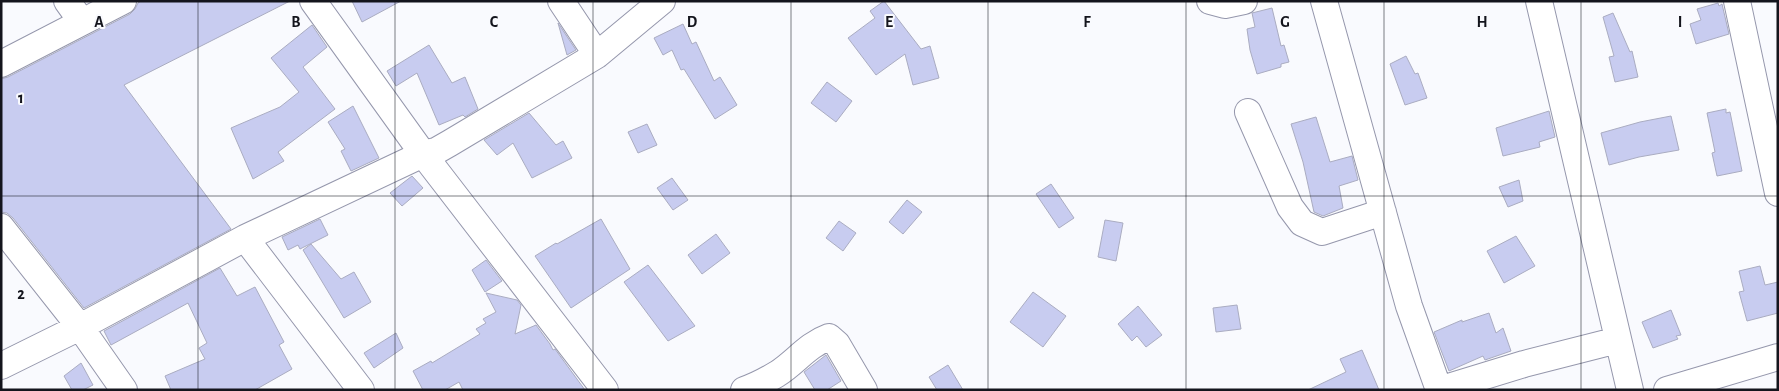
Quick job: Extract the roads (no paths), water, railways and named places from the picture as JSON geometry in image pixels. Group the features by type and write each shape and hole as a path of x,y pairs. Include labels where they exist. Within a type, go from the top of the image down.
{"street":[{"path":"67,1 82,22"},
{"path":"1,64 123,1"},
{"path":"313,1 423,154 605,390"},
{"path":"561,1 597,55"},
{"path":"1,366 80,328 245,238 423,154 436,151 450,144 597,55 662,1"},
{"path":"1210,1 1225,5 1244,1"},
{"path":"1324,1 1409,306 1439,390 1524,364 1618,340"},
{"path":"1539,1 1630,390"},
{"path":"1737,1 1778,193"},
{"path":"1248,112 1290,207 1302,223 1322,232 1383,212"},
{"path":"1,227 80,328 124,390"},
{"path":"245,238 361,390"},
{"path":"744,390 778,373 816,342 829,337 837,344 864,390"},
{"path":"1668,390 1778,357"}]}
